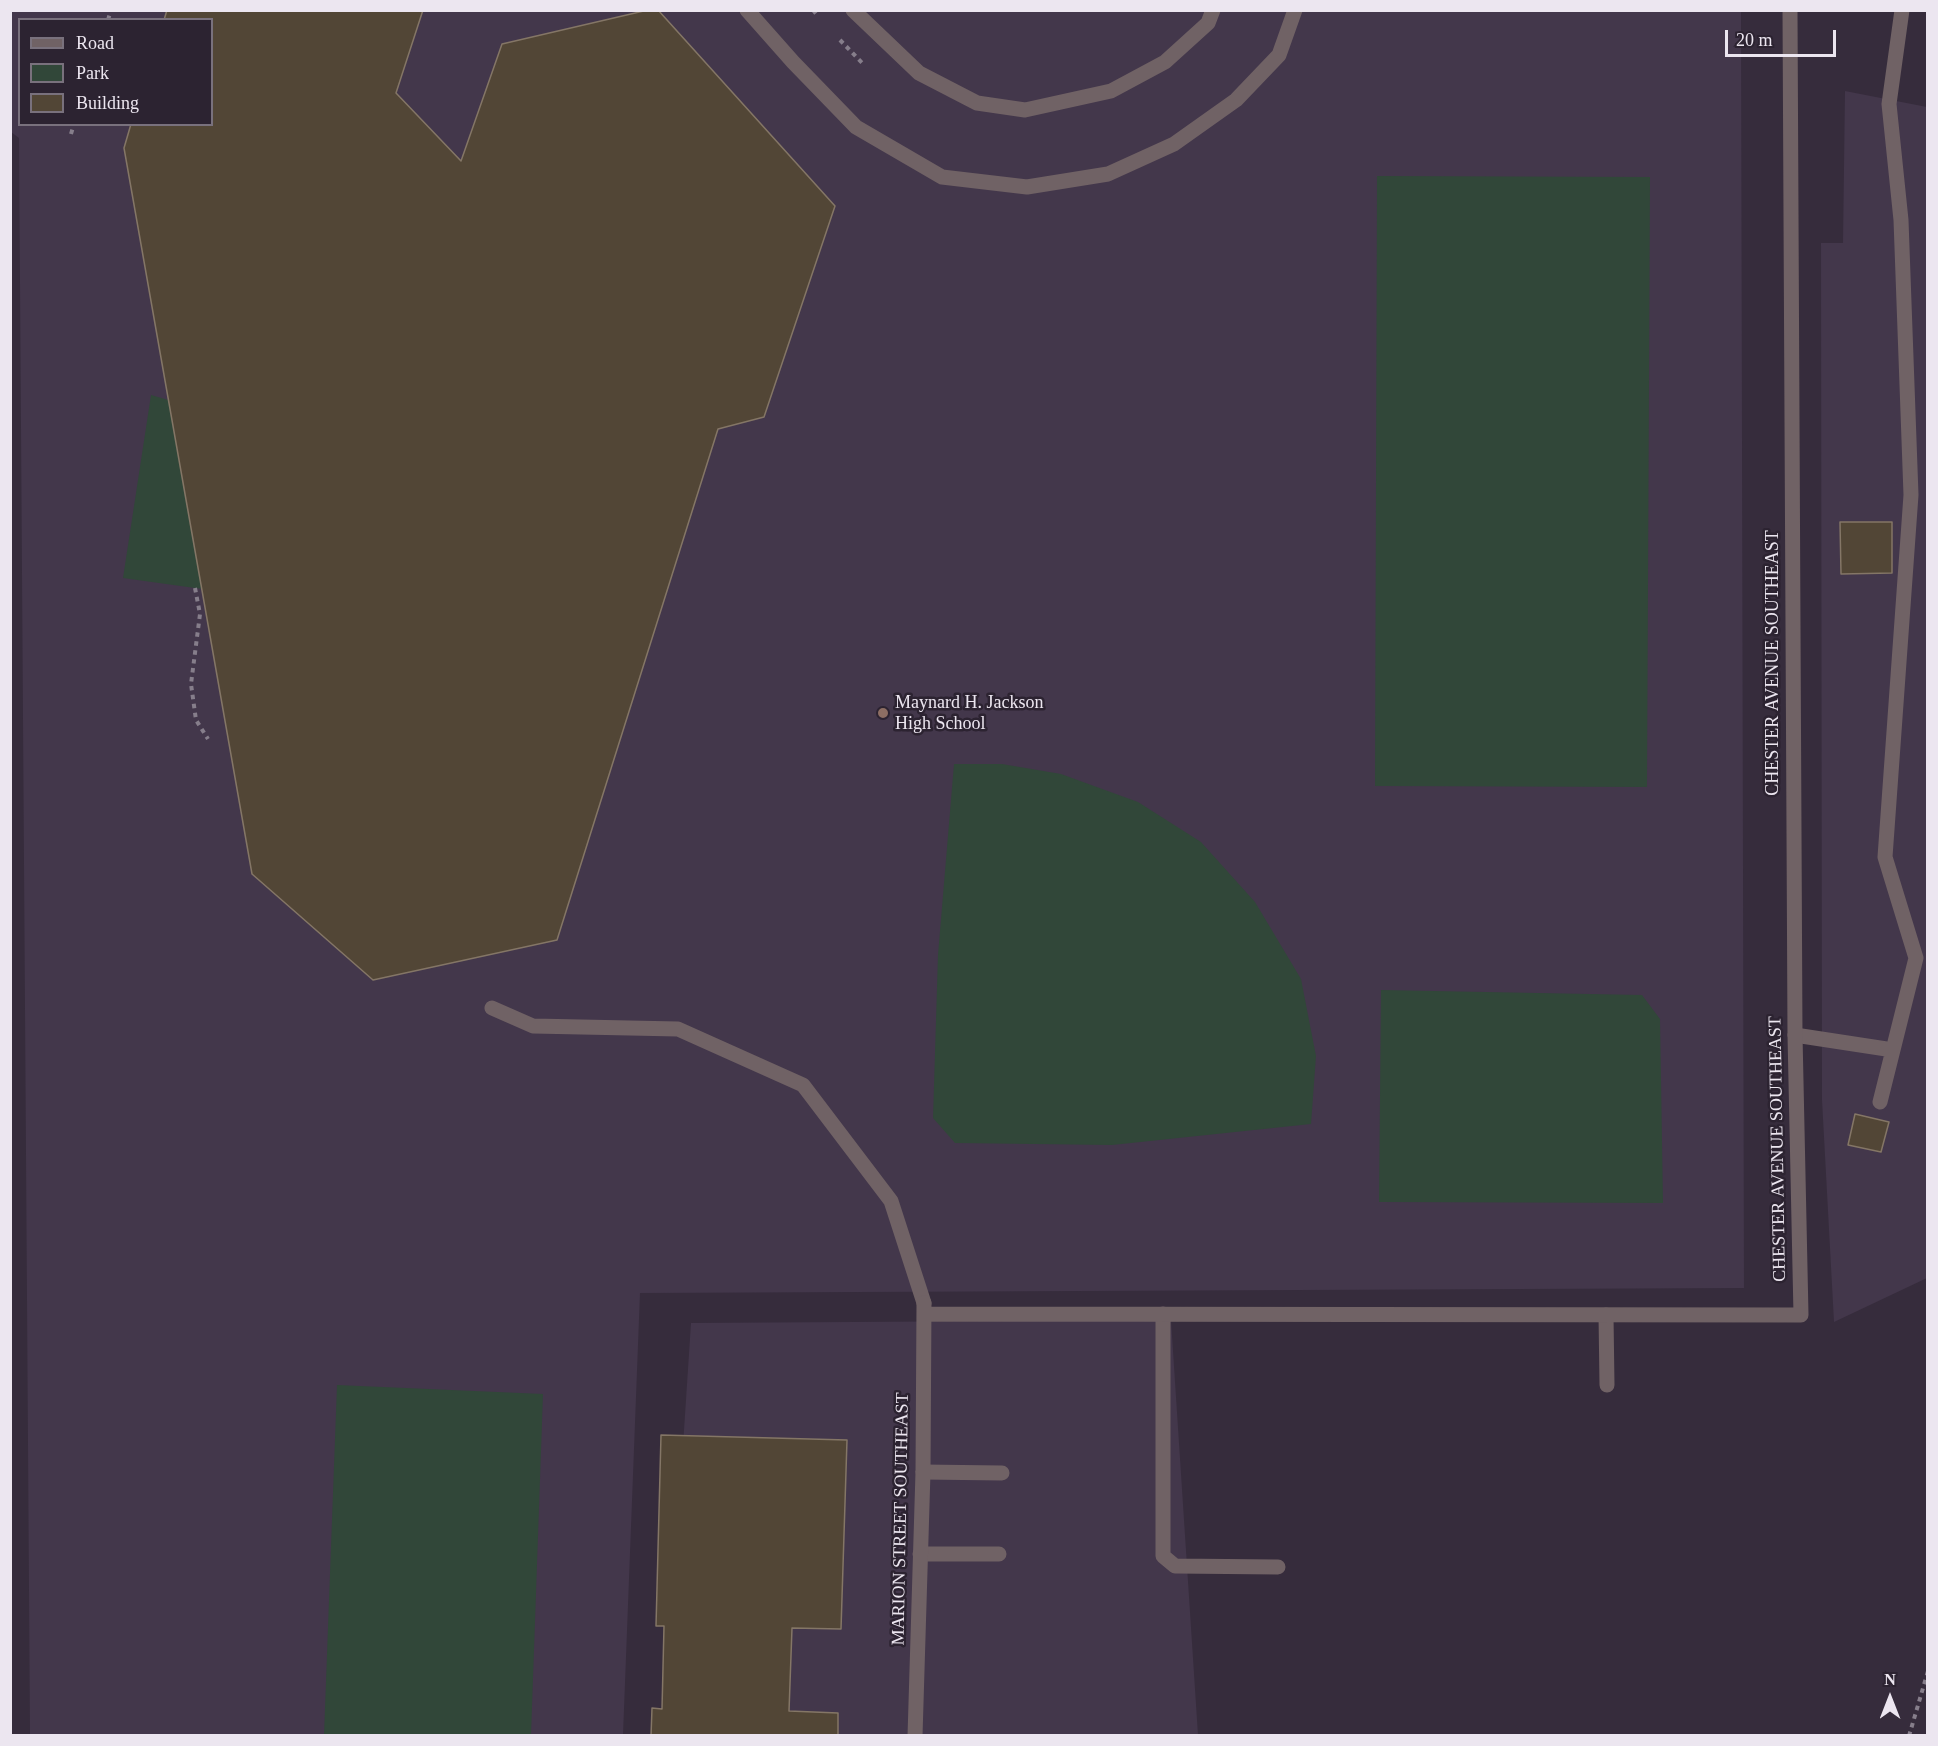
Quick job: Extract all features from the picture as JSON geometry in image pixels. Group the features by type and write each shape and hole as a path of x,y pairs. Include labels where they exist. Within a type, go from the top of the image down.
{"street":[{"path":"747,10 856,127 942,177 1027,187 1108,174 1174,144 1236,100 1279,55 1295,10"},
{"path":"853,10 919,73 977,103 1025,110 1112,91 1164,62 1208,23 1213,10"},
{"name":"CHESTER AVENUE SOUTHEAST","path":"1606,1315 1802,1315 1795,1035 1790,10"},
{"path":"1880,1102 1916,958 1885,857 1911,495 1901,220 1889,104 1902,10"},
{"name":"MARION STREET SOUTHEAST","path":"492,1008 533,1026 678,1029 803,1085 891,1201 924,1309 923,1472 915,1736"},
{"path":"1795,1035 1893,1050"},
{"path":"924,1309 1163,1314 1606,1315 1607,1385"},
{"path":"1163,1314 1164,1556 1175,1566 1278,1566"},
{"path":"923,1472 1002,1473"},
{"path":"920,1554 999,1554"}],"path":[{"path":"813,10 817,15"},
{"path":"840,40 864,65"},
{"path":"71,134 73,126"},
{"path":"195,588 200,614 191,684 196,720 208,739"},
{"path":"1909,1736 1928,1671"}],"shaded area":[{"name":"Maynard H. Jackson High School","path":"10,11 1741,11 1744,1288 640,1293 623,1735 30,1735 19,138 11,132"},
{"path":"1845,91 1927,107 1927,1278 1834,1322 1822,1100 1821,243 1843,243"},
{"path":"1171,1320 1198,1735 664,1736 691,1323"}],"green space":[{"path":"1377,176 1650,177 1647,787 1375,786"},
{"path":"151,395 296,437 273,596 123,578"},
{"path":"954,764 1002,764 1061,774 1138,802 1201,842 1255,902 1301,979 1316,1056 1311,1124 1112,1145 955,1143 933,1118 938,955"},
{"path":"1381,990 1642,995 1660,1019 1663,1203 1379,1202"},
{"path":"337,1385 543,1394 531,1735 324,1735"}],"building":[{"path":"167,10 423,10 396,93 461,161 502,44 648,10 658,10 835,206 764,417 718,429 557,940 373,980 252,874 124,148 130,126 213,126 213,18 165,18"},
{"path":"1840,522 1892,522 1892,573 1841,574"},
{"path":"1855,1114 1889,1122 1881,1152 1848,1145"},
{"path":"661,1435 847,1440 841,1629 792,1628 789,1711 838,1713 838,1736 651,1736 652,1708 662,1709 664,1626 656,1626"}],"place":[{"name":"Maynard H. Jackson High School","path":"883,713"}]}
